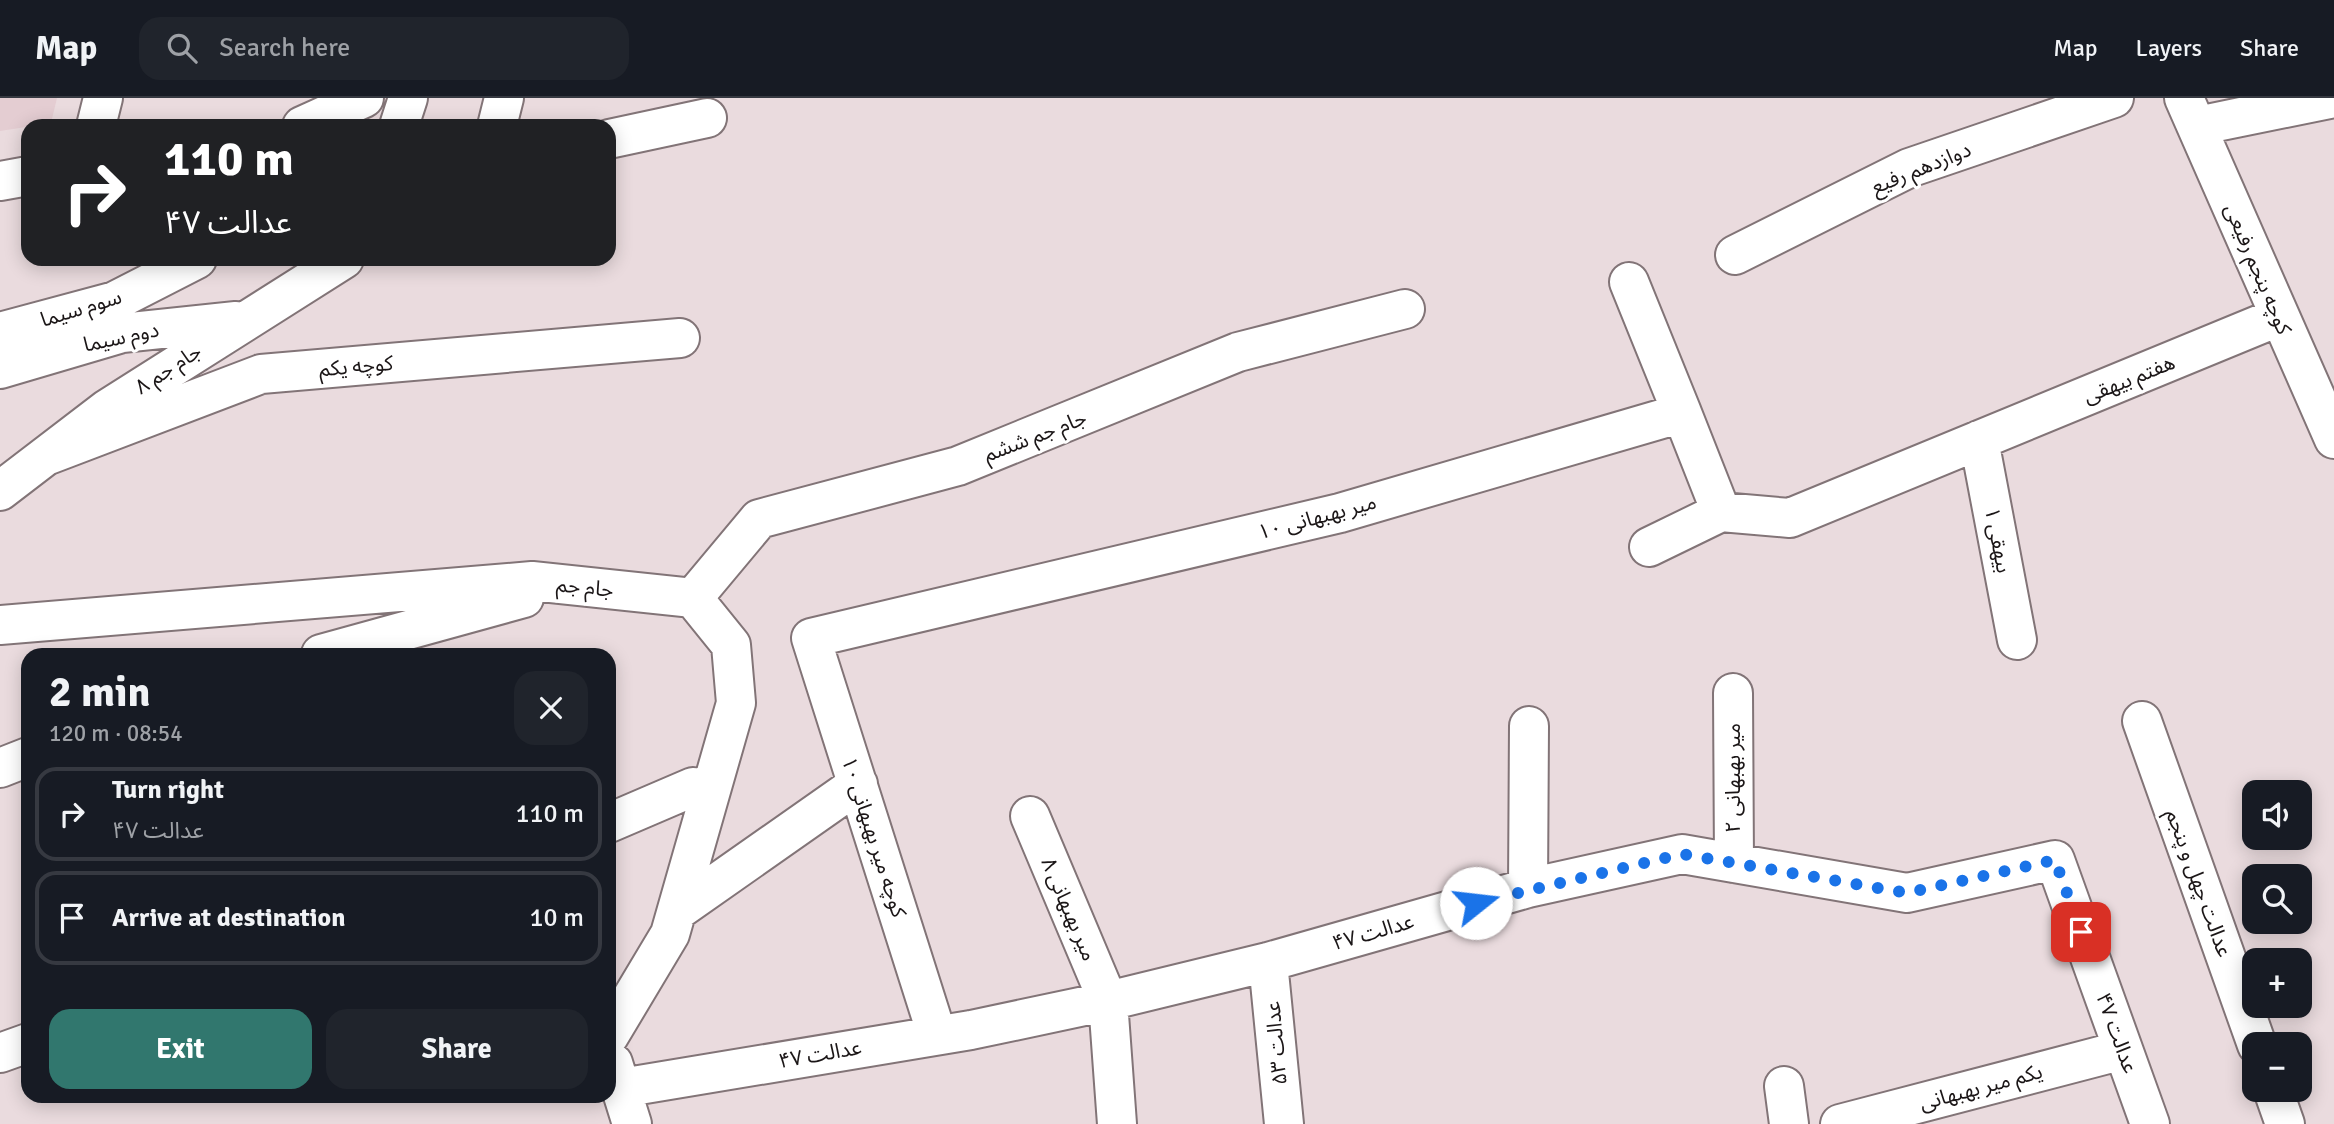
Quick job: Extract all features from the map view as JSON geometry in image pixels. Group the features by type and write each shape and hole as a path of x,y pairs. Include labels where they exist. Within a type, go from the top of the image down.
{"street":[{"path":"98,119 103,98"},
{"path":"318,119 364,98"},
{"path":"401,119 408,98"},
{"path":"499,119 504,98"},
{"name":"دوازدهم رفیع","path":"1735,255 1909,168 2114,98"},
{"path":"2190,112 2334,98"},
{"name":"کوچه پنجم رفیعی","path":"2190,112 2334,439"},
{"path":"616,138 707,118"},
{"path":"0,181 21,177"},
{"name":"سوم سیما","path":"0,332 115,300 183,266"},
{"name":"۸ جام جم","path":"0,491 107,409 333,266"},
{"path":"1629,282 1721,512 1649,547"},
{"name":"جام جم ششم","path":"693,598 759,519 958,466 1238,352 1405,309"},
{"name":"هفتم بیهقی","path":"1721,512 1790,518 2278,317"},
{"name":"دوم سیما","path":"0,369 122,332 245,320"},
{"name":"کوچه یکم","path":"46,456 261,374 680,338"},
{"name":"۱۰ میر بهبهانی","path":"811,638 1340,513 1682,413"},
{"name":"بیهقی ۱","path":"1979,440 2017,640"},
{"name":"جام جم","path":"0,625 532,581 693,598"},
{"path":"343,648 572,585"},
{"path":"616,1025 670,934 736,702 731,645 693,598"},
{"name":"کوچه میر بهبهانی ۱۰","path":"811,638 937,1035"},
{"name":"۲ میر بهبهانی","path":"1733,693 1734,863"},
{"name":"عدالت چهل و پنجم","path":"2142,721 2252,1032"},
{"path":"1528,888 1529,726"},
{"path":"0,768 21,760"},
{"path":"677,911 858,784"},
{"path":"616,820 692,787"},
{"name":"۸ میر بهبهانی","path":"1030,816 1108,1001 1117,1124"},
{"name":"عدالت ۴۷","path":"621,1088 937,1035 1108,1001 1268,962 1528,888 1682,854 1907,893 2055,860 2150,1124"},
{"name":"عدالت ۵۳","path":"1268,962 1284,1124"},
{"path":"0,1053 21,1046"},
{"name":"یکم میر بهبهانی","path":"1839,1124 2123,1050"},
{"path":"616,1072 632,1124"},
{"path":"1784,1086 1789,1124"},
{"path":"2277,1102 2285,1124"}],"shaded area":[{"path":"0,98 57,98 52,119 21,119 21,128 0,131"}],"route":[{"path":"1476,903 1528,888 1682,854 1907,893 2055,860 2081,932"}]}
